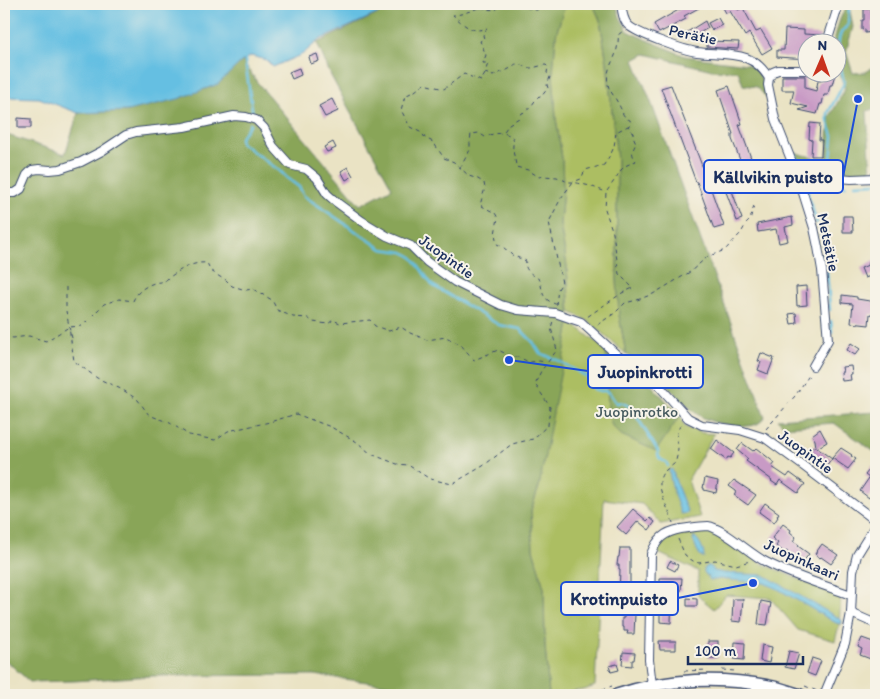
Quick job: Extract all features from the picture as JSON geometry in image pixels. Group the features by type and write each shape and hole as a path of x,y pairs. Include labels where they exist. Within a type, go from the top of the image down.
{"street":[{"path":"621,4 622,13 629,26"},
{"path":"830,32 839,4"},
{"name":"Perätie","path":"629,26 683,49 748,58 759,65 769,78"},
{"path":"769,78 773,72 778,70 798,70"},
{"name":"Metsätie","path":"769,78 768,85 775,119 799,180 814,228 822,270 828,340 813,366"},
{"name":"Juopintie","path":"4,190 7,193 15,193 21,189 27,175 32,170 40,168 60,169 81,162 126,135 136,132 184,127 234,116 256,120 264,128 273,146 290,165 306,169 317,178 336,202 386,236 411,246 427,262 455,282 501,306 518,310 555,313 581,322 617,355 660,387 688,418 702,425 740,430 762,437 773,443 876,522 857,555 853,571 848,628 842,653 824,695"},
{"path":"799,180 807,176 851,179 876,178"},
{"name":"Juopinkaari","path":"652,685 649,660 651,554 656,543 665,534 700,526 710,526 719,530 756,556 783,570 851,596"},
{"path":"850,614 876,624"},
{"path":"617,695 652,685 698,680 722,680 776,687 800,695"}],"path":[{"path":"561,4 536,10 521,6 499,6 496,10 480,7 464,14 453,16 468,28 482,30 487,28 483,35 484,39 480,41 486,55 483,63 488,63 481,81 464,74 444,88 424,84 405,96 401,110 410,127 422,132 425,138 433,142 444,158 454,162 469,176 484,183 486,188 480,205 495,213 498,218 495,234 497,244 512,256 526,261 526,269 540,280 544,297 556,304 558,289 562,283 549,222 560,198 574,182 581,179 585,170 604,165 614,148 616,132 631,124 630,120 625,118 608,86 607,76 616,51 616,45 619,41 618,34 629,26"},
{"path":"576,4 586,8 601,7 606,4"},
{"path":"485,73 493,76 498,72 508,70 515,64 531,68 543,65 548,67 546,73 550,77 547,85 548,88 526,112 508,124 503,133"},
{"path":"607,190 621,170 636,161 632,150 636,142 628,126"},
{"path":"460,168 470,150 471,134 479,133 485,137 503,133 513,138 516,167 528,170 538,178 542,176 557,178 606,192 605,209 613,233 619,274 633,288 622,293 581,322"},
{"path":"590,330 604,322 625,303 653,294 690,272 707,257 725,250 742,233 750,220 754,206"},
{"path":"4,336 13,338 29,336 46,341 69,327 82,326 104,304 119,299 133,300 142,289 163,282 178,271 202,262 207,263 212,271 232,286 246,290 252,289 272,300 277,310 293,318 308,318 313,322 328,324 333,320 340,323 370,320 375,326 389,331 401,327 427,340 446,337 461,345 474,360 498,350 529,362 547,362"},
{"path":"66,287 66,311 74,361 97,378 123,390 138,400 149,415 170,423 189,435 215,440 228,432 296,414 331,427 357,442 371,454 408,466 430,479 452,484 483,466 512,444 533,439 548,425 550,407 535,384 541,370 557,350 551,328 555,313"},
{"path":"69,327 72,338"},
{"path":"762,437 767,427 795,396 810,375 813,366"},
{"path":"688,418 677,430 678,450 675,463 664,471 660,481 661,492 671,515 680,546 685,555 693,561 699,562 714,560 736,565 749,562 756,556"}],"green space":[{"path":"404,4 565,4 556,35 553,73 556,118 562,158 563,188 560,224 567,266 570,323 539,487 531,510 533,549 544,588 545,646 549,695 444,695 412,688 314,675 151,676 30,682 4,659 4,134 65,154 78,113 127,111 243,61 257,82 360,205 392,188 331,76 317,43 390,8"},
{"path":"565,4 593,4 600,20 607,63 617,160 617,279 619,315 626,354 588,321 570,312 567,266 560,224 563,188 562,158 556,118 553,73 556,35"},
{"path":"593,4 616,4 620,17 628,31 645,39 685,56 747,64 759,74 763,82 766,97 757,87 743,85 738,71 712,70 645,54 634,60 765,417 757,424 735,426 717,423 702,417 688,407 663,382 626,354 619,315 617,279 617,160 607,63 600,20"},
{"path":"849,6 853,27 848,45 848,32 836,32 840,18"},
{"path":"848,58 853,73 866,72 876,64 876,108 867,111 871,174 834,175 806,172 798,165 793,152 827,161 829,118 845,89 843,82 848,82"},
{"path":"570,323 606,350 607,355 641,374 680,416 685,427 703,433 714,434 688,480 700,517 661,524 642,504 604,499 595,686 584,690 549,695 545,646 544,588 533,549 531,510 539,487"},
{"name":"Juopinrotko","path":"606,350 641,374 680,416 656,451 621,435 612,426 608,411"},
{"path":"876,412 876,453 834,423 785,427 777,419"},
{"path":"703,530 718,534 763,564 841,597 839,625 835,641 798,630 770,598 726,595 714,609 698,596 698,571 656,552 665,540 676,534"}],"water":[{"path":"4,4 404,4 390,8 319,40 303,54 273,67 266,60 251,56 241,62 218,84 178,99 127,111 78,113 39,98 4,97"},
{"path":"672,469 688,513 681,514 670,476 669,470"},
{"path":"694,537 702,547 704,558 697,550 693,540"},
{"path":"710,566 714,571 724,573 764,575 842,620 842,624 836,623 778,589 764,583 710,580 704,572 704,568"}],"building":[{"path":"680,4 706,4 684,16 686,19 659,33 654,24 682,8"},
{"path":"721,4 735,4 738,10 743,8 756,32 761,30 772,48 762,54 749,33 745,36 730,11 726,13"},
{"path":"864,9 871,9 871,13 876,13 876,22 872,22 873,32 865,33 865,29 862,30"},
{"path":"718,18 722,25 712,30 708,23"},
{"path":"705,21 708,28 687,40 684,34"},
{"path":"785,29 804,30 804,32 798,32 798,58 777,57 777,50 784,50"},
{"path":"707,41 739,42 738,49 707,47"},
{"path":"317,54 319,61 311,64 309,57"},
{"path":"299,68 301,75 292,79 289,72"},
{"path":"782,76 798,76 798,82 805,82 805,88 816,91 818,82 833,82 830,85 828,95 824,95 817,114 799,110 808,107 791,103 794,90 782,90"},
{"path":"671,85 724,226 714,229 696,182 661,88"},
{"path":"729,86 742,124 739,125 755,169 745,173 732,139 733,134 718,90"},
{"path":"332,99 338,111 325,117 319,106"},
{"path":"18,118 31,119 31,128 18,128"},
{"path":"810,123 820,124 821,156 811,156"},
{"path":"333,142 336,148 327,152 324,147"},
{"path":"348,167 353,176 346,180 341,171"},
{"path":"726,174 742,219 737,221 720,176"},
{"path":"843,216 852,216 853,232 843,232"},
{"path":"792,217 793,225 785,227 788,241 779,243 776,229 758,232 757,224"},
{"path":"874,261 876,274 865,278 861,268"},
{"path":"806,286 807,305 797,306 796,287"},
{"path":"842,295 876,302 875,315 870,314 869,325 851,323 853,304 842,303"},
{"path":"796,313 797,323 791,324 789,314"},
{"path":"851,343 860,349 855,355 847,350"},
{"path":"761,353 774,358 768,374 758,370 761,362 758,361"},
{"path":"851,366 851,380 842,381 842,367"},
{"path":"820,429 827,442 817,448 832,459 826,467 808,453 814,446 816,447 812,435"},
{"path":"717,440 734,453 730,458 728,457 726,460 711,449"},
{"path":"742,443 753,451 756,448 775,463 772,467 787,477 790,473 805,484 798,493 780,480 777,485 746,461 748,459 737,450"},
{"path":"841,448 856,459 848,469 832,458"},
{"path":"872,466 876,469 876,487 869,498 860,491 869,478 865,475"},
{"path":"705,478 718,481 716,493 704,490"},
{"path":"734,480 756,495 748,505 734,495 736,491 729,486"},
{"path":"765,503 779,513 774,523 759,512"},
{"path":"633,509 647,521 650,518 655,522 649,530 638,521 626,535 617,527"},
{"path":"783,524 796,537 793,541 809,554 803,562 776,546 778,543 772,538"},
{"path":"822,544 838,555 831,564 815,554"},
{"path":"620,548 630,548 630,614 635,614 634,634 627,634 628,631 624,631 624,627 622,627 624,603 620,602 620,569 619,565 617,565"},
{"path":"670,561 678,565 675,571 667,567"},
{"path":"660,578 682,578 681,591 672,591 671,623 660,622 662,586 660,586"},
{"path":"687,598 697,599 697,606 687,606"},
{"path":"733,599 743,599 741,622 732,621"},
{"path":"761,601 771,603 767,625 758,624"},
{"path":"862,638 876,643 876,661 860,655 862,649 858,647"},
{"path":"659,641 676,641 676,650 660,650"},
{"path":"708,641 718,641 718,658 708,658"},
{"path":"735,642 745,643 744,660 734,659"},
{"path":"762,645 772,647 769,663 760,661"},
{"path":"789,651 799,653 794,669 785,667"},
{"path":"623,652 635,653 632,666 622,665"},
{"path":"812,658 821,661 815,676 807,673"},
{"path":"617,664 619,670 611,672 609,666"}],"waterway":[{"path":"795,153 800,165 805,169 830,172 833,136 828,121 828,113 844,82 839,56 839,42 842,31 848,25 849,7"},
{"path":"245,60 253,116"},
{"path":"250,124 240,138 241,143 280,171 299,187 304,196 382,249 403,252 411,256 432,285 499,325 520,329 533,342 540,353 559,361 589,378 594,389 606,391 616,403 623,403 633,409 634,415 658,451 658,455 668,466"},
{"path":"817,223 808,195 808,184 814,181 846,186"},
{"path":"855,184 876,183"},
{"path":"820,230 824,244 825,260"},
{"path":"827,272 830,310"},
{"path":"831,321 832,332"}],"place":[{"name":"Källvikin puisto","path":"858,99"},
{"name":"Juopinkrotti","path":"509,360"},
{"name":"Krotinpuisto","path":"753,583"}]}
